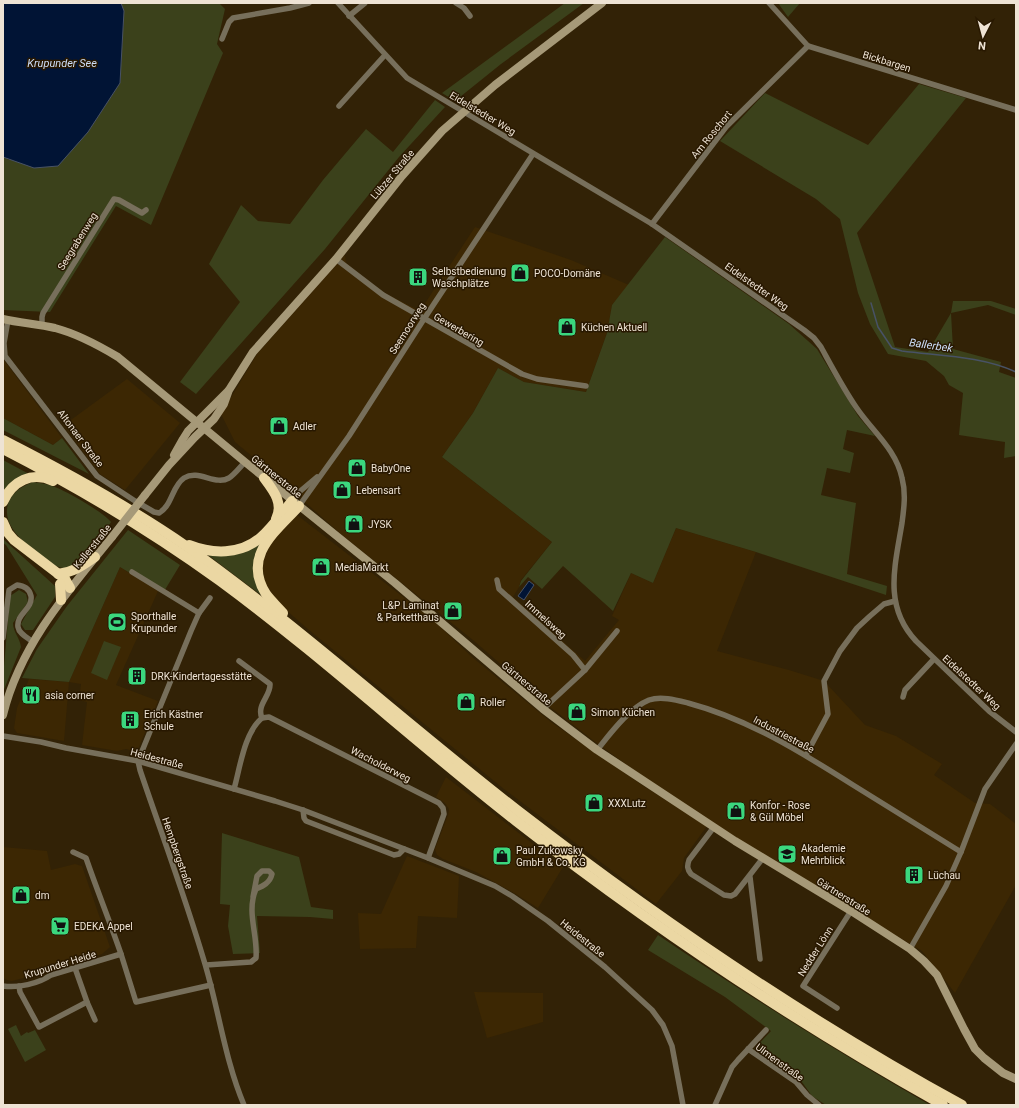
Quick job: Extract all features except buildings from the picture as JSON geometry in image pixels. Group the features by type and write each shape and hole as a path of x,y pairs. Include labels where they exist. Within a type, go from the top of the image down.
{"highway":[{"path":"3,440 100,492 170,536 295,628 515,809 643,904 738,970 794,1007 872,1054 962,1105"},
{"path":"3,450 51,474 102,503 222,583 302,646 517,821 640,913 794,1017 865,1061 944,1105"},
{"path":"3,502 8,491 20,481 33,477 45,477 102,503"},
{"path":"264,478 274,492 279,504 278,514 273,525"},
{"path":"170,536 200,550 213,552 228,551 256,542 295,504"},
{"path":"295,504 260,552 258,575 264,590 295,628"},
{"path":"3,522 8,533 18,544 65,579 70,588"},
{"path":"3,532 10,541 60,584 70,588"},
{"path":"58,574 70,572 95,557"},
{"path":"60,584 61,600"}],"street":[{"path":"222,39 228,22 233,18 309,3"},
{"name":"Eidelstedter Weg","path":"338,3 407,78 652,224 814,338 821,347 855,407 886,445 895,459 902,476 905,494 904,509 893,589 901,622 907,632 934,659 991,712 1016,732"},
{"path":"349,16 365,3"},
{"path":"456,3 464,8 470,16"},
{"name":"Lübzer Straße","path":"204,428 218,413 229,390 253,352 336,259 424,150 463,111 602,3"},
{"path":"769,3 808,46"},
{"name":"Bickbargen","path":"808,46 1016,110"},
{"name":"Am Roschort","path":"652,224 726,127 808,46"},
{"path":"339,106 385,55"},
{"name":"Seemoorweg","path":"295,504 323,472 349,436 533,154"},
{"name":"Seegrabenweg","path":"42,326 43,313 114,199 120,200 142,213 146,210"},
{"name":"Gewerbering","path":"336,259 376,290 522,374 537,379 586,386"},
{"name":"Gärtnerstraße","path":"6,320 42,326 76,335 118,357 295,504 395,583 543,709 597,750 714,827 910,949 937,975 975,1049 1003,1073 1016,1079"},
{"name":"Altonaer Straße","path":"6,320 4,343 5,356 97,476 150,509 159,513 162,511 178,485 184,479 196,476 224,480 230,478 245,462"},
{"name":"Lübzer Straße","path":"196,422 206,414 229,390"},
{"name":"Kellerstraße","path":"169,465 183,439 196,422"},
{"name":"Kellerstraße","path":"3,714 19,669 44,623 70,588 169,465 204,428"},
{"name":"Seemoorweg","path":"295,504 298,493 323,472"},
{"path":"132,572 199,613"},
{"name":"Immelsweg","path":"497,580 499,589 573,655 585,670"},
{"path":"3,638 9,590 17,585 26,587 32,600 29,607 19,619 18,627 22,634 33,642"},
{"path":"138,761 199,613 210,598"},
{"path":"806,755 828,714 824,681 840,651 857,628 870,616 884,604 895,601"},
{"path":"543,709 585,670 617,631"},
{"name":"Eidelstedter Weg","path":"904,697 904,690 934,659"},
{"path":"234,789 248,740 254,728 262,718 260,711 270,689 270,684 239,661"},
{"name":"Industriestraße","path":"597,750 607,737 633,710 650,700 669,698 700,706 730,716 769,734 806,755 961,852"},
{"name":"Wacholderweg","path":"262,718 273,719 439,803 443,808 444,814 428,858"},
{"name":"Heidestraße","path":"3,736 138,761 303,810 467,873 512,896 548,921 605,967 652,1010 663,1025 672,1046 683,1105"},
{"path":"910,949 946,886 961,852 985,789 1016,744"},
{"name":"Hempbergstraße","path":"138,761 206,965 225,1048 238,1091 244,1105"},
{"name":"Heidestraße","path":"303,810 306,821 394,855 399,854 404,849"},
{"path":"714,827 689,860 687,865 688,870 724,895 727,896 734,894 750,877 763,858"},
{"path":"73,852 86,858 108,916 136,1002 211,985"},
{"path":"206,965 251,962 256,958 251,905 257,876 262,871 269,871 272,874 271,879 264,886 256,889 253,897"},
{"path":"750,877 760,959"},
{"name":"Nedder Lönn","path":"837,1008 803,986 851,911"},
{"name":"Krupunder Heide","path":"3,986 19,986 45,979 74,968 121,954"},
{"path":"74,968 95,1020"},
{"path":"19,986 20,992 39,1027 87,1002"},
{"path":"715,1105 732,1067 766,1030"},
{"name":"Ulmenstraße","path":"748,1049 796,1082 807,1095 820,1105"}],"shaded area":[{"path":"475,227 571,260 629,285 612,305 607,333 586,392 524,382 498,368 473,413 442,457 552,542 521,580 513,597 585,661 619,620 612,616 631,573 653,583 676,528 756,552 717,651 824,681 865,725 896,736 942,764 934,775 975,803 990,804 1016,824 1016,885 955,993 922,951 732,837 664,792 594,741 550,707 473,640 342,535 235,442 221,414 257,354 345,255 346,263 381,291 420,311"},
{"path":"3,359 62,438 53,445 3,418"},
{"path":"127,379 180,423 125,490 100,474 64,425"},
{"path":"297,515 433,620 472,657 551,722 645,787 707,826 684,858 682,871 656,904 504,789 278,603 265,583 262,564 272,540"},
{"path":"120,567 158,591 116,685 158,701 139,747 133,751 126,749 117,751 82,745 87,702 79,700 81,684 69,682"},
{"path":"29,679 69,682 64,741 17,733 14,728 17,708"},
{"path":"446,777 563,867 538,908 476,872 443,859 437,855 435,849 449,809 445,803 436,797"},
{"path":"3,847 47,851 51,870 75,864 82,866 110,947 102,954 46,972 12,981 3,978"},
{"path":"407,856 459,876 457,918 418,916 416,948 360,949 358,913 381,914"},
{"path":"474,992 543,993 543,1022 487,1038"}],"green space":[{"path":"121,3 219,3 225,9 217,44 223,53 151,225 116,206 50,312 3,310 3,157 9,160 88,132 120,83 124,11"},
{"path":"565,3 584,3 501,64 455,101 442,93"},
{"path":"778,3 800,3 788,17"},
{"path":"919,84 966,98 857,233 895,347 928,352 951,313 953,349 1001,362 999,372 1016,378 1016,456 1004,458 1005,442 959,435 963,393 949,385 944,376 926,361 888,354 870,324 858,293 840,219 816,199 720,141 765,93 868,145"},
{"path":"435,100 445,107 399,157 325,249 196,394 180,382 240,302 209,264 241,205 258,221 290,224 323,180 366,129 393,152"},
{"path":"665,237 789,324 817,349 858,416 875,436 847,430 843,449 854,453 850,473 827,468 821,495 856,503 847,574 887,586 886,595 756,552 676,528 653,583 631,573 613,611 563,566 542,589 528,577 519,587 521,581 552,542 442,457 473,413 498,368 524,382 586,392 607,333 612,305"},
{"path":"953,301 991,301 1016,309 1016,315 988,305 951,313"},
{"path":"3,418 53,445 62,438 89,474 3,430"},
{"path":"3,460 29,474 3,493"},
{"path":"33,482 52,486 68,493 93,508 111,522 88,554 72,567 64,568 56,566 22,540 10,524 7,514 8,504 12,496 18,490"},
{"path":"128,530 180,565 163,593 120,567 69,682 22,678 37,649 67,606"},
{"path":"3,539 55,586 55,597 33,630 25,630 21,624 37,595 6,545 3,543"},
{"path":"264,541 261,595 208,555"},
{"path":"19,590 26,594 28,602 13,623 21,647 3,692 10,596"},
{"path":"104,641 121,647 107,680 91,673"},
{"path":"222,833 299,857 311,907 333,910 333,919 257,916 260,953 233,954 228,926 230,905 220,904"},
{"path":"658,935 792,1023 930,1105 826,1105 812,1096 802,1082 754,1049 771,1031 725,997 648,950"},
{"path":"16,1025 21,1036 27,1032 28,1033 35,1030 46,1050 25,1062 8,1029"}],"water":[{"name":"Krupunder See","path":"3,3 121,3 124,11 120,83 88,132 58,166 34,168 3,157"},
{"path":"529,581 534,585 524,600 518,596"}],"waterway":[{"name":"Ballerbek","path":"871,303 878,327 892,348 902,351 975,360 1016,372"}],"place":[{"name":"POCO-Domäne","path":"520,273"},
{"name":"Selbstbedienung Waschplätze","path":"418,277"},
{"name":"Küchen Aktuell","path":"567,327"},
{"name":"Adler","path":"279,426"},
{"name":"BabyOne","path":"357,468"},
{"name":"Lebensart","path":"342,490"},
{"name":"JYSK","path":"354,524"},
{"name":"MediaMarkt","path":"321,567"},
{"name":"L&P Laminat & Parketthaus","path":"453,611"},
{"name":"Sporthalle Krupunder","path":"117,622"},
{"name":"DRK-Kindertagesstätte","path":"137,676"},
{"name":"asia corner","path":"31,695"},
{"name":"Roller","path":"466,702"},
{"name":"Simon Küchen","path":"577,712"},
{"name":"Erich Kästner Schule","path":"130,720"},
{"name":"XXXLutz","path":"594,803"},
{"name":"Konfor - Rose & Gül Möbel","path":"736,811"},
{"name":"Akademie Mehrblick","path":"787,854"},
{"name":"Paul Zukowsky GmbH & Co. KG","path":"502,856"},
{"name":"Lüchau","path":"914,875"},
{"name":"dm","path":"21,895"},
{"name":"EDEKA Appel","path":"60,926"}]}
